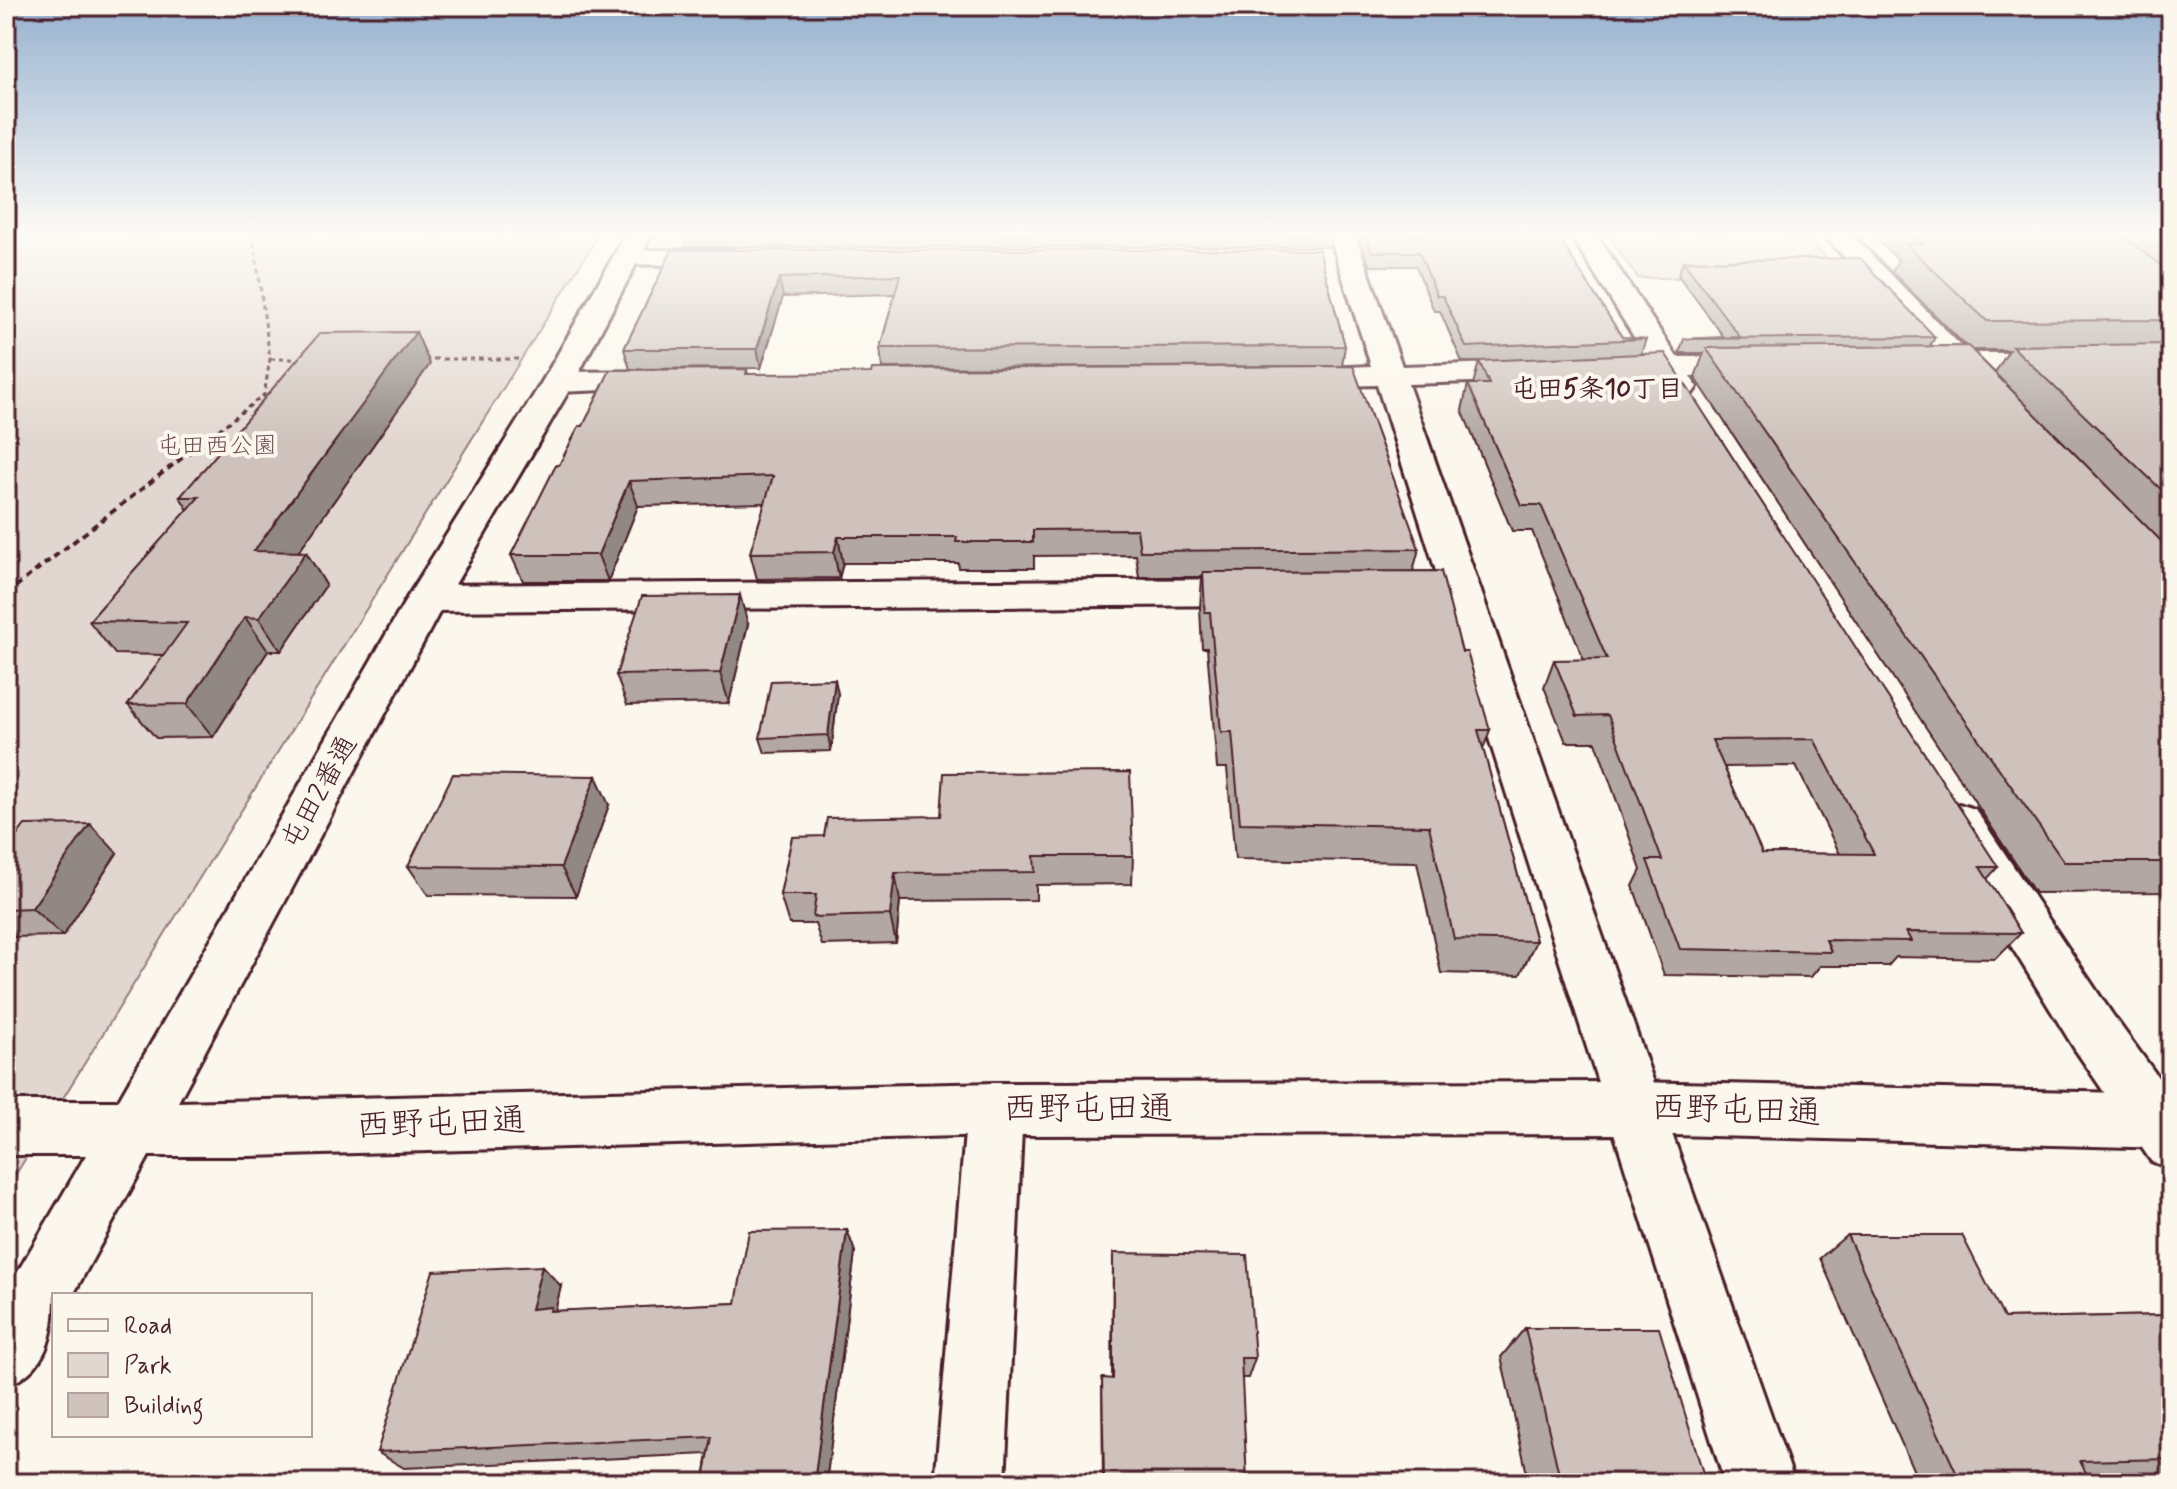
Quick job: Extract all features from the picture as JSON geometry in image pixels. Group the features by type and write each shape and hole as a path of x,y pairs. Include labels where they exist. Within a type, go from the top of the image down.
{"street":[{"name":"屯田2番通","path":"6,1354 427,598 565,370 601,303"},
{"path":"1360,303 1391,378 1445,591 1634,1108 1760,1483"},
{"path":"1628,303 1701,419"},
{"path":"1903,303 1994,397"},
{"path":"1899,364 2171,361"},
{"path":"1266,378 1391,378 1667,365 1791,364"},
{"path":"565,370 702,380"},
{"path":"427,598 1301,592"},
{"path":"1939,791 2093,1031 2166,1128"},
{"name":"西野屯田通","path":"6,1128 133,1130 995,1109 1634,1108 2166,1128"},
{"path":"970,1483 995,1109"}],"path":[{"path":"6,594 264,395 270,359 262,303"},
{"path":"270,359 302,359"},
{"path":"413,359 565,370"}],"green space":[{"name":"屯田西公園","path":"6,303 556,303 6,1190"}],"building":[{"path":"646,303 771,303 757,349 624,349"},
{"path":"892,303 1333,303 1345,346 880,348"},
{"path":"1446,303 1601,303 1622,337 1646,339 1466,347"},
{"path":"1715,303 1903,303 1935,337 1684,339 1740,337"},
{"path":"1969,303 2171,303 2171,320 1987,321"},
{"path":"416,332 254,551 306,552 259,618 245,617 187,704 128,705 187,623 89,621 199,497 180,497 320,333"},
{"path":"2171,344 2171,499 2012,346"},
{"path":"1968,346 2171,551 2171,598 2167,598 2171,602 2171,862 2064,862 1706,348"},
{"path":"1665,353 1998,867 1980,867 2021,933 1906,932 1911,941 1826,940 1831,952 1680,949 1647,860 1662,860 1608,715 1577,716 1554,660 1607,659 1541,505 1521,505 1468,384 1489,384 1479,361","holes":["1814,739 1874,854 1762,853 1712,740"]},
{"path":"1353,366 1419,549 1140,551 1137,529 1033,530 1033,542 956,542 957,537 838,537 834,552 750,553 773,476 629,481 598,555 511,555 556,465 559,465 579,426 583,426 610,370 747,369 746,374 871,373 872,369"},
{"path":"1441,571 1462,652 1467,652 1490,730 1478,730 1536,941 1454,939 1429,826 1240,823 1232,732 1221,732 1210,612 1205,612 1203,572"},
{"path":"740,595 720,673 616,675 642,596"},
{"path":"835,679 828,735 760,738 771,681"},
{"path":"1130,772 1133,856 1034,856 1035,872 895,873 890,915 813,917 816,895 780,895 792,837 824,836 827,818 941,816 944,773"},
{"path":"453,774 596,776 561,867 408,866"},
{"path":"90,824 32,908 6,909 6,850 25,825"},
{"path":"847,1230 814,1483 703,1483 712,1437 377,1452 433,1271 542,1266 531,1309 551,1307 550,1311 736,1303 749,1231"},
{"path":"1847,1235 1962,1235 2004,1318 2171,1315 2171,1459 2080,1461 2091,1483 1961,1483"},
{"path":"1113,1253 1247,1255 1255,1358 1241,1358 1247,1483 1136,1483 1136,1479 1104,1479 1102,1378 1113,1379"},
{"path":"1525,1328 1659,1328 1706,1483 1561,1483"}],"district":[{"name":"屯田5条10丁目","path":"1597,390"}]}
